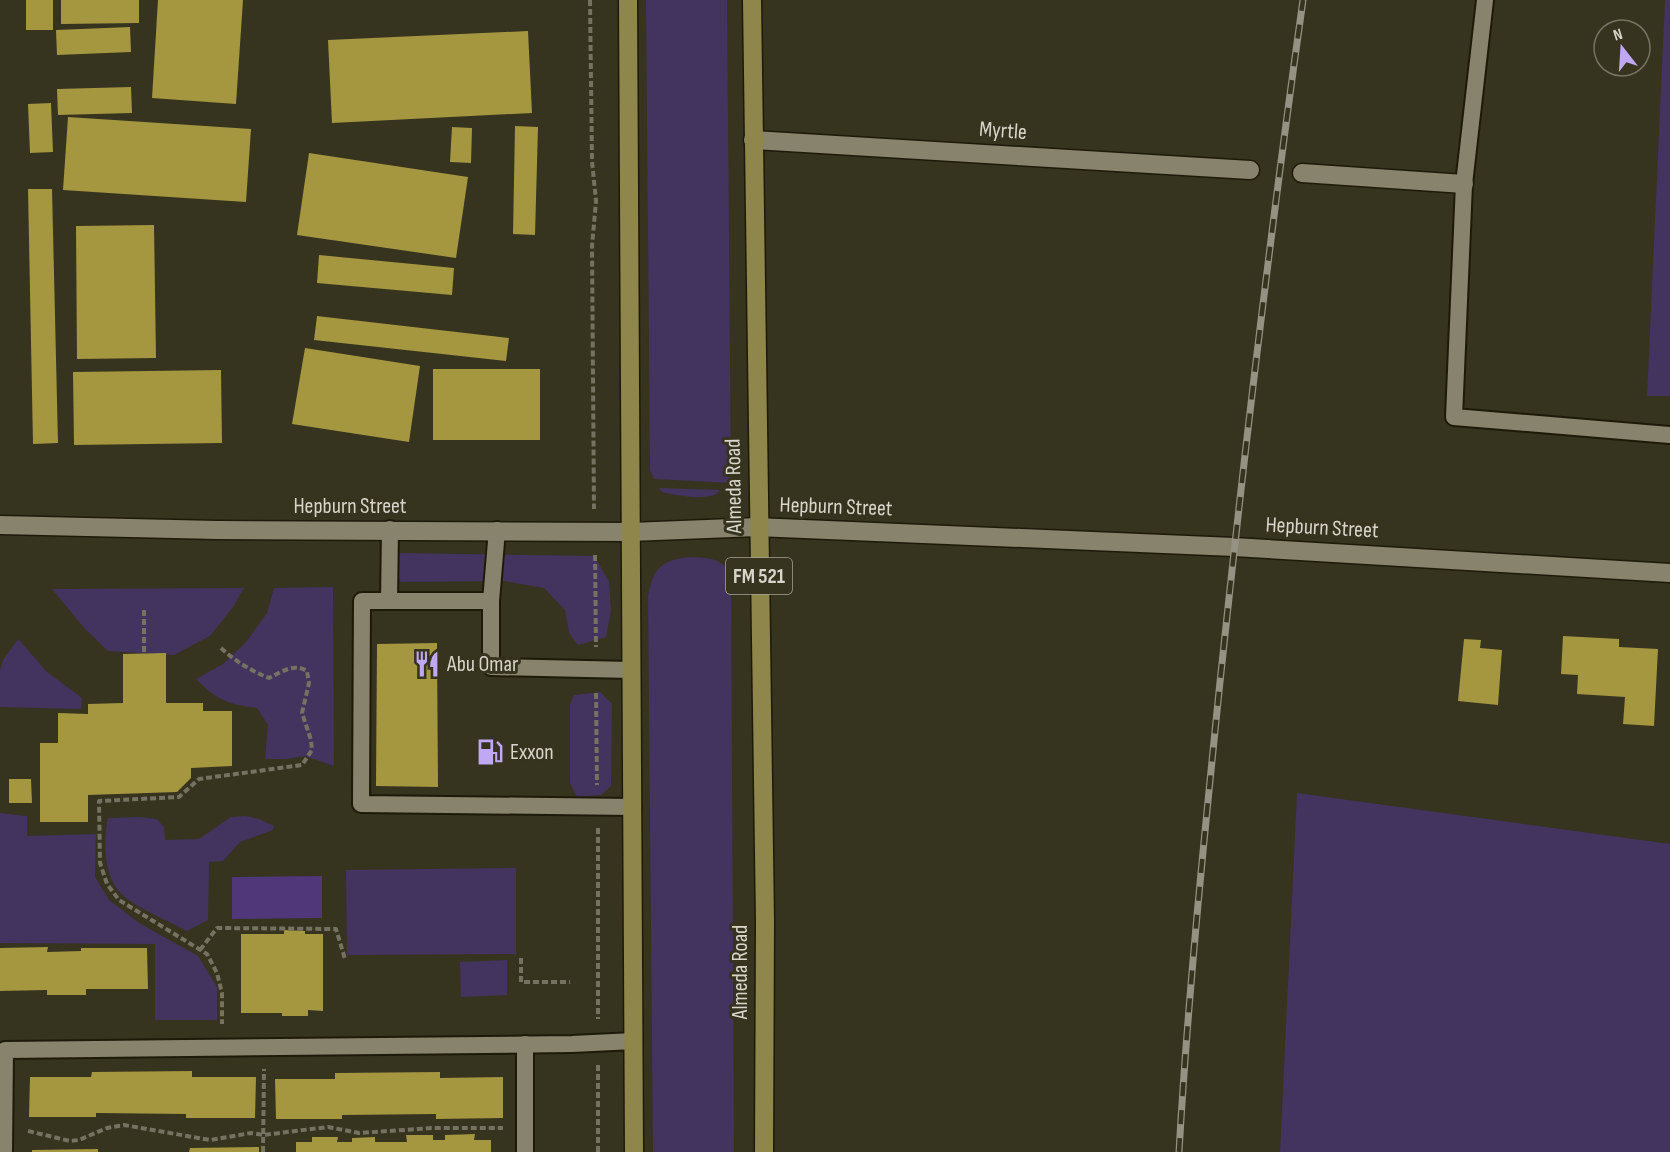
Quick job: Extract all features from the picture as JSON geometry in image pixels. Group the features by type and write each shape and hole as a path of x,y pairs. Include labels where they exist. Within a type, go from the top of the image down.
{"main road":[{"path":"628,0 634,1152"},
{"name":"Almeda Road","path":"752,0 765,922 764,1152"}],"street":[{"name":"Myrtle","path":"753,140 1250,170"},
{"path":"1302,173 1464,184"},
{"name":"Hepburn Street","path":"0,525 217,530 630,532 758,527 1234,547 1670,573"}],"lane":[{"path":"1485,0 1464,184 1454,417 1670,435"},
{"path":"389,602 390,530"},
{"path":"497,530 492,602 491,667 631,670"},
{"path":"492,602 362,602 361,804 633,807"},
{"path":"4,1152 5,1050 634,1041"},
{"path":"525,1044 525,1152"}],"path":[{"path":"590,0 592,161 596,201 592,246 594,495"},
{"path":"595,569 598,1152"},
{"path":"144,610 144,653"},
{"path":"221,648 232,658 269,678 290,668 299,667 308,671 309,683 302,714 312,750 302,765 199,779 178,797 99,801 100,863 107,884 119,900 207,954 217,973 222,993 221,1048"},
{"path":"200,950 217,928 336,929 345,959"},
{"path":"521,958 521,982 570,982"},
{"path":"263,1152 264,1048"},
{"path":"4,1125 70,1141 79,1140 107,1128 124,1125 210,1140 251,1133 263,1135 328,1127 359,1132 433,1128 525,1128"}],"shaded area":[{"path":"646,0 727,0 731,483 654,479 650,470"},
{"path":"1665,0 1670,0 1670,396 1647,396"},
{"path":"659,488 720,490 709,496 693,497 662,492"},
{"path":"397,553 594,556 609,581 611,611 606,637 578,645 569,633 565,610 544,588 504,581 401,582 397,575"},
{"path":"689,557 718,561 731,574 734,1152 653,1152 648,596 653,579 660,568 671,561"},
{"path":"333,587 334,766 305,756 265,759 268,725 257,708 238,705 217,697 196,679 223,664 246,642 267,613 274,588"},
{"path":"244,588 233,607 210,636 174,655 108,651 85,629 52,589"},
{"path":"18,639 47,672 82,698 81,709 0,707 0,670 3,660"},
{"path":"600,692 612,704 611,786 601,795 577,797 570,783 570,704 574,695"},
{"path":"1297,793 1670,844 1670,1152 1280,1152"},
{"path":"0,813 27,816 27,836 96,834 95,877 109,900 139,923 198,956 217,987 217,1020 155,1020 155,944 0,943"},
{"path":"246,816 274,826 273,830 240,842 223,861 209,862 208,920 187,931 132,902 118,890 112,881 105,850 108,818 157,819 164,827 165,840 199,839 231,817"},
{"path":"516,868 516,954 347,955 346,870"},
{"path":"322,876 322,918 232,919 232,877"},
{"path":"507,960 507,995 461,997 460,962"}],"building":[{"path":"26,0 53,0 53,30 26,30"},
{"path":"61,0 139,0 139,23 61,24"},
{"path":"158,0 243,0 236,104 152,98"},
{"path":"130,27 131,52 57,55 56,30"},
{"path":"528,31 532,113 332,123 328,40"},
{"path":"131,87 132,113 58,115 57,89"},
{"path":"51,103 53,152 30,153 28,104"},
{"path":"68,117 251,129 246,202 63,190"},
{"path":"515,126 538,127 535,235 513,234"},
{"path":"452,127 472,128 471,163 450,162"},
{"path":"309,153 468,177 456,258 297,235"},
{"path":"28,189 52,189 58,443 33,444"},
{"path":"154,225 156,358 77,359 76,226"},
{"path":"319,255 454,268 452,295 317,283"},
{"path":"317,316 509,338 506,361 314,340"},
{"path":"305,348 420,366 409,442 292,424"},
{"path":"433,369 540,369 540,440 433,440"},
{"path":"221,370 222,443 74,445 73,372"},
{"path":"1563,636 1619,639 1619,647 1658,649 1654,726 1623,724 1625,697 1577,694 1578,675 1561,674"},
{"path":"1464,639 1481,640 1480,648 1502,650 1498,705 1458,701"},
{"path":"437,643 438,787 376,786 377,644"},
{"path":"166,653 166,703 203,703 203,711 232,711 232,766 191,768 191,778 177,792 88,795 88,822 40,822 40,743 58,743 58,713 88,714 88,704 123,703 123,654"},
{"path":"9,779 31,779 32,803 9,803"},
{"path":"284,930 305,931 305,934 323,934 323,1011 308,1010 308,1016 282,1016 282,1013 241,1013 241,934 284,934"},
{"path":"48,947 47,952 81,951 81,948 147,948 148,989 86,989 86,995 47,995 47,990 0,991 0,948"},
{"path":"192,1071 192,1077 256,1077 255,1118 186,1118 186,1114 96,1113 96,1117 29,1117 30,1077 91,1077 92,1072"},
{"path":"440,1072 440,1078 503,1077 503,1118 436,1119 436,1114 342,1115 342,1119 276,1119 275,1079 335,1079 335,1073"},
{"path":"475,1134 474,1140 491,1140 491,1152 296,1152 296,1142 312,1142 312,1137 338,1137 337,1142 352,1142 352,1138 375,1137 375,1142 407,1142 406,1135 433,1135 433,1140 445,1140 445,1135"},
{"path":"259,1147 259,1152 189,1152 190,1148"},
{"path":"98,1149 98,1152 32,1152 32,1150"}],"railway":[{"path":"1179,1152 1197,917 1229,597 1269,255 1303,0"}],"place":[{"name":"Abu Omar","path":"427,664"},
{"name":"Exxon","path":"490,752"}]}
